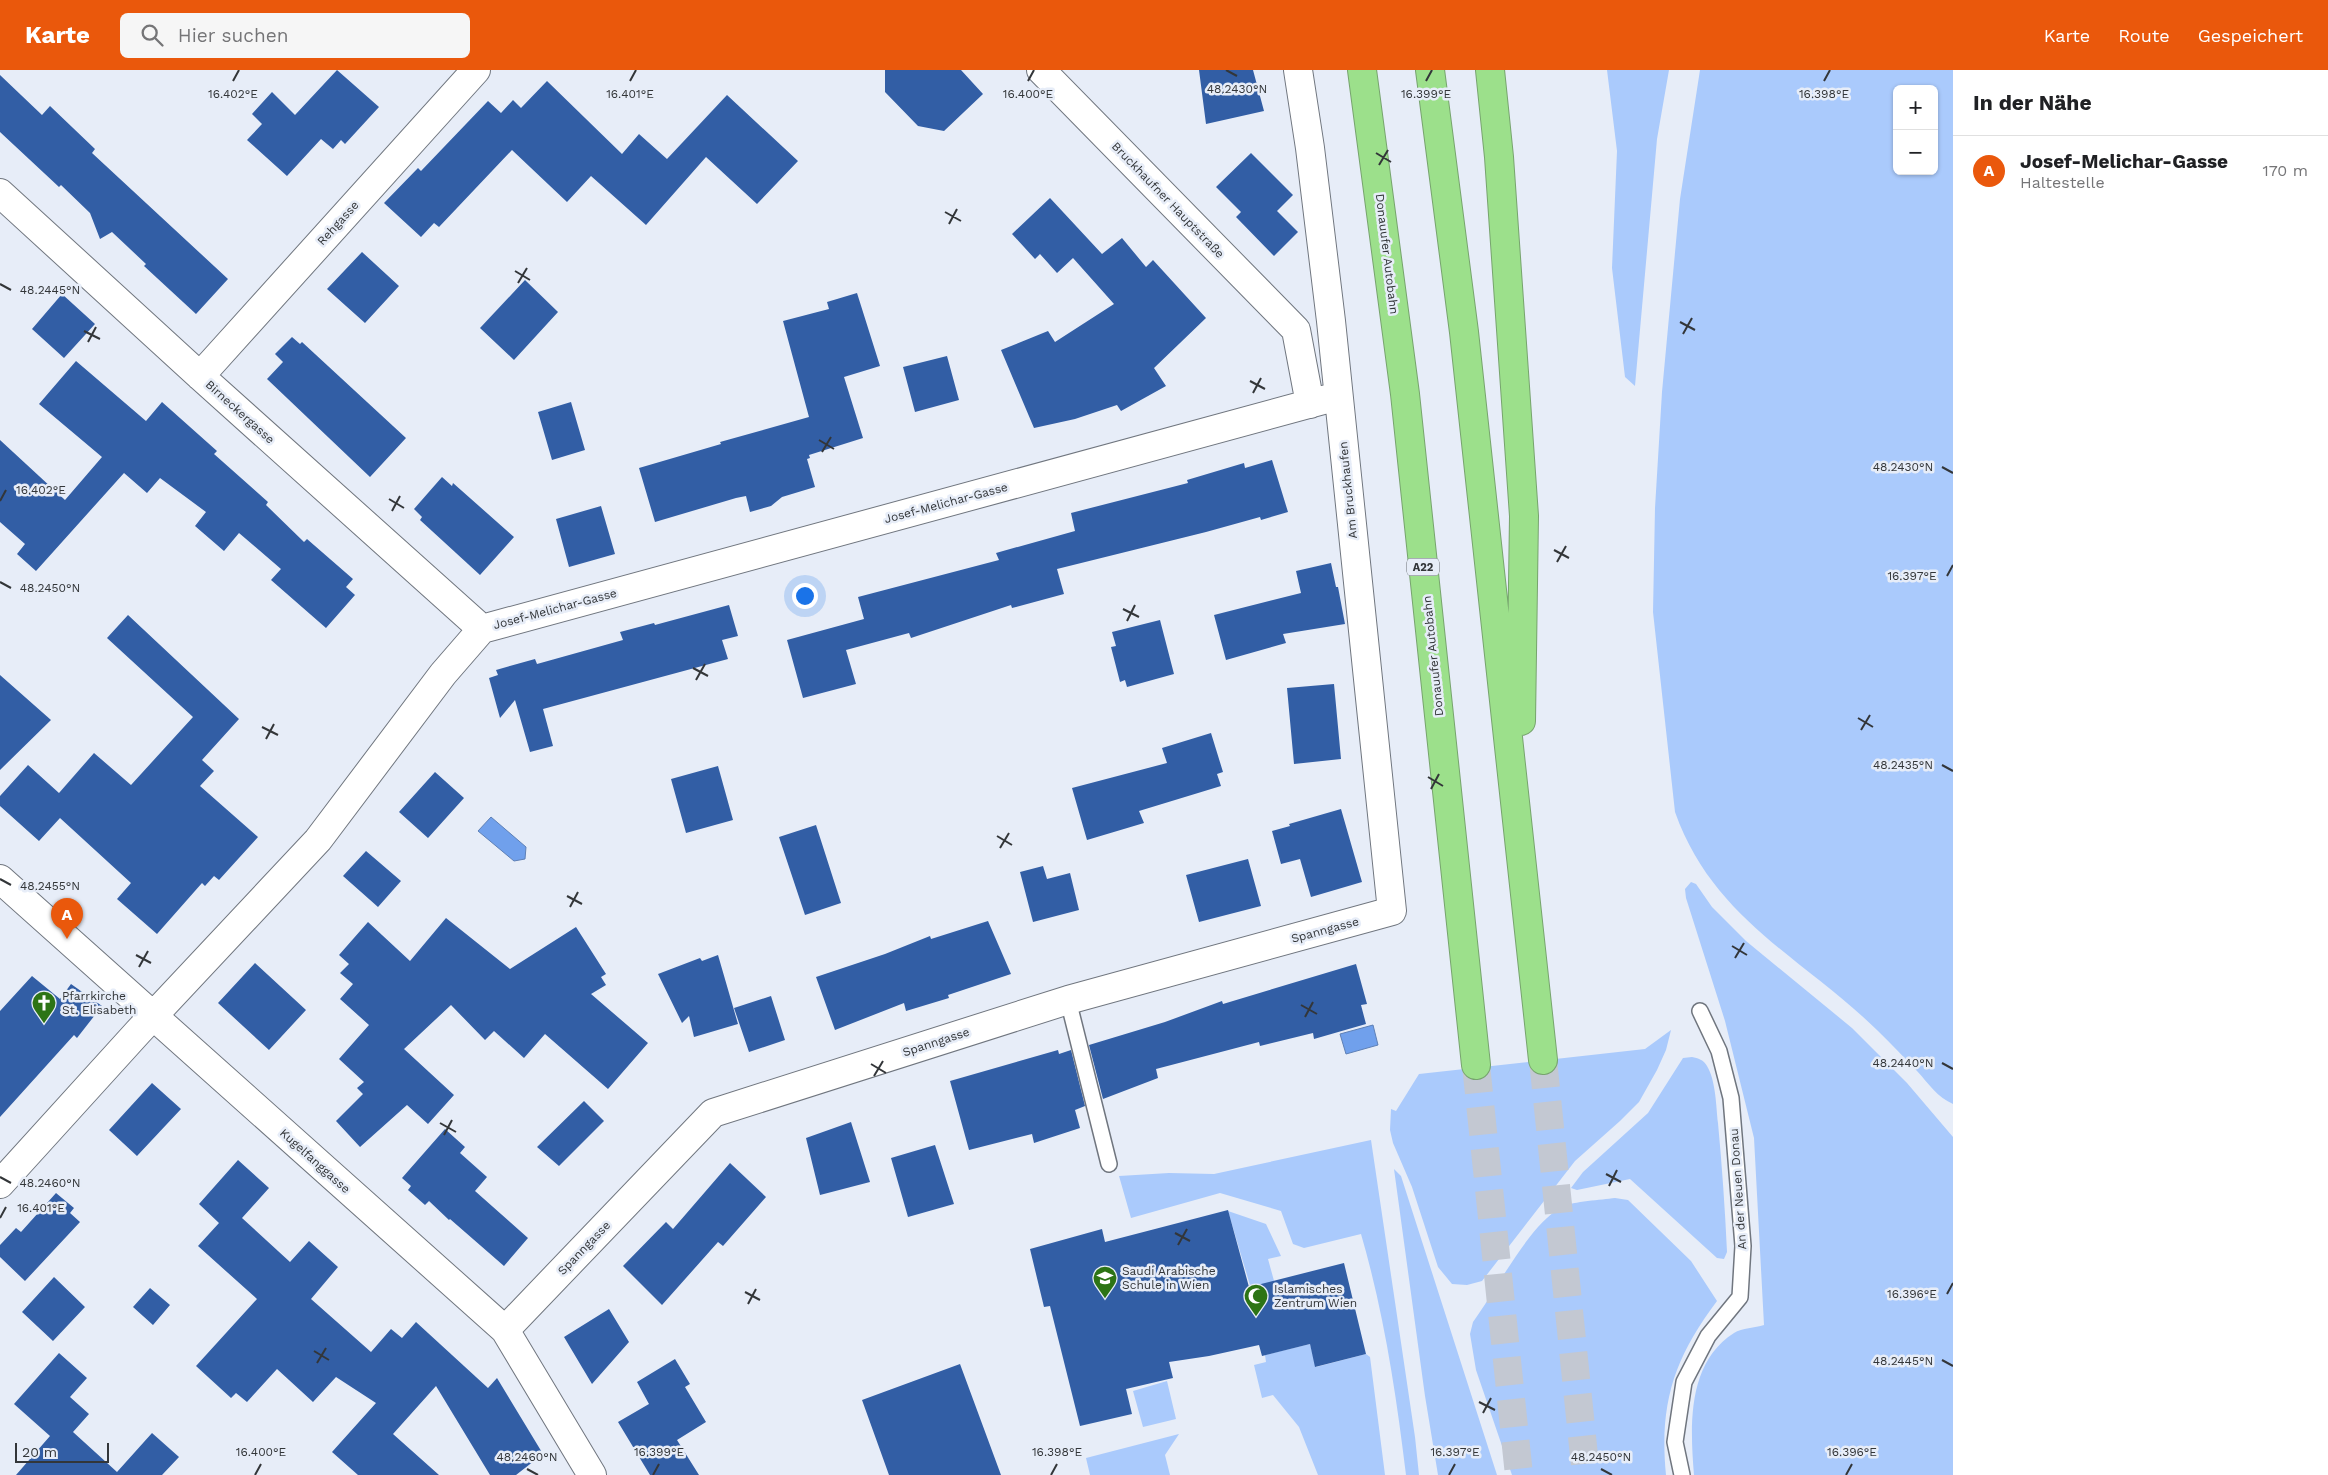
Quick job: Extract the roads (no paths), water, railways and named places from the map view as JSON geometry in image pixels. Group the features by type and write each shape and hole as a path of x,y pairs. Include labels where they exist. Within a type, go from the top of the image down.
{"highway":[{"name":"Donauufer Autobahn","path":"1362,70 1405,394 1476,1064"},
{"path":"1430,70 1464,332 1543,1060"},
{"path":"1490,70 1499,157 1524,516 1520,842"}],"street":[{"name":"Rehgasse","path":"200,376 476,70"},
{"name":"Bruckhaufner Hauptstraße","path":"1041,70 1296,330"},
{"name":"Am Bruckhaufen","path":"1298,70 1310,148 1331,321 1392,911"},
{"name":"Birneckergasse","path":"0,193 200,376 482,629"},
{"path":"1310,404 1296,330 1331,321"},
{"name":"Josef-Melichar-Gasse","path":"0,1184 318,840 444,674 482,629 1338,396"},
{"name":"Kugelfanggasse","path":"0,879 504,1330 592,1475"},
{"name":"Spanngasse","path":"504,1330 713,1113 1068,1000 1392,911"}],"lane":[{"path":"1068,1000 1109,1164"},
{"name":"An der Neuen Donau","path":"1682,1475 1675,1442 1684,1382 1708,1336 1740,1297 1743,1246 1731,1098 1718,1051 1700,1011"}],"tunnel":[{"path":"1543,1060 1586,1475"},
{"path":"1476,1065 1519,1475"}],"place":[{"name":"Josef-Melichar-Gasse","path":"67,939"},
{"name":"Pfarrkirche St. Elisabeth","path":"44,1024"},
{"name":"Saudi Arabische Schule in Wien","path":"1105,1299"},
{"name":"Islamisches Zentrum Wien","path":"1256,1317"}]}
